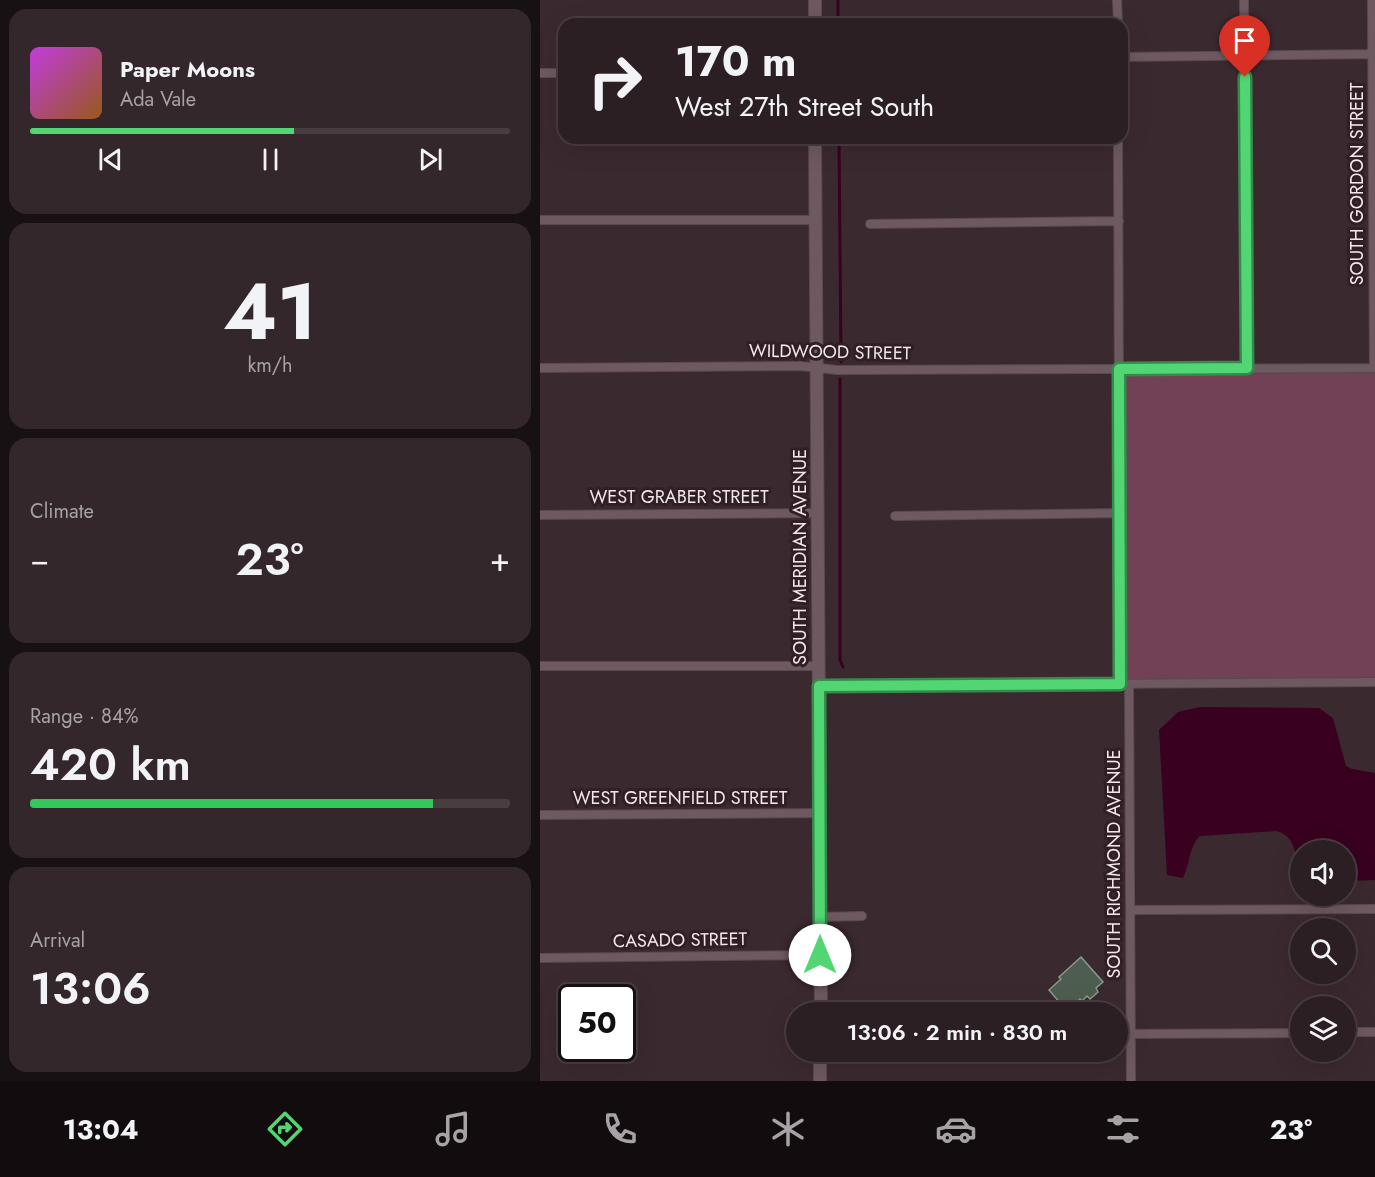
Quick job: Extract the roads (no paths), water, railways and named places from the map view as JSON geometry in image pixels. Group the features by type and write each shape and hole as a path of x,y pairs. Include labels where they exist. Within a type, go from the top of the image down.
{"main road":[{"path":"814,0 815,18"},
{"name":"SOUTH MERIDIAN AVENUE","path":"815,144 820,1002"},
{"path":"820,1062 820,1081"}],"street":[{"path":"1118,0 1118,18"},
{"path":"1244,0 1247,368"},
{"name":"SOUTH GORDON STREET","path":"1372,0 1375,368"},
{"path":"1128,57 1374,54"},
{"path":"540,73 558,73"},
{"name":"SOUTH RICHMOND AVENUE","path":"1118,144 1120,513 1131,910 1131,1081"},
{"path":"540,220 816,220"},
{"path":"870,224 1119,221"},
{"name":"WILDWOOD STREET","path":"540,368 801,366 837,370 1375,368"},
{"name":"WEST GRABER STREET","path":"540,515 818,513"},
{"path":"896,516 1120,513"},
{"path":"540,666 819,666"},
{"path":"819,686 1375,682"},
{"name":"WEST GREENFIELD STREET","path":"540,815 820,813"},
{"path":"1131,910 1375,909"},
{"path":"820,917 862,916"},
{"name":"CASADO STREET","path":"540,958 820,955"},
{"path":"1356,1032 1375,1032"},
{"path":"1131,1034 1290,1033"}],"waterway":[{"path":"838,0 838,18"},
{"path":"839,144 841,362"},
{"path":"840,379 840,660 843,667"}]}
